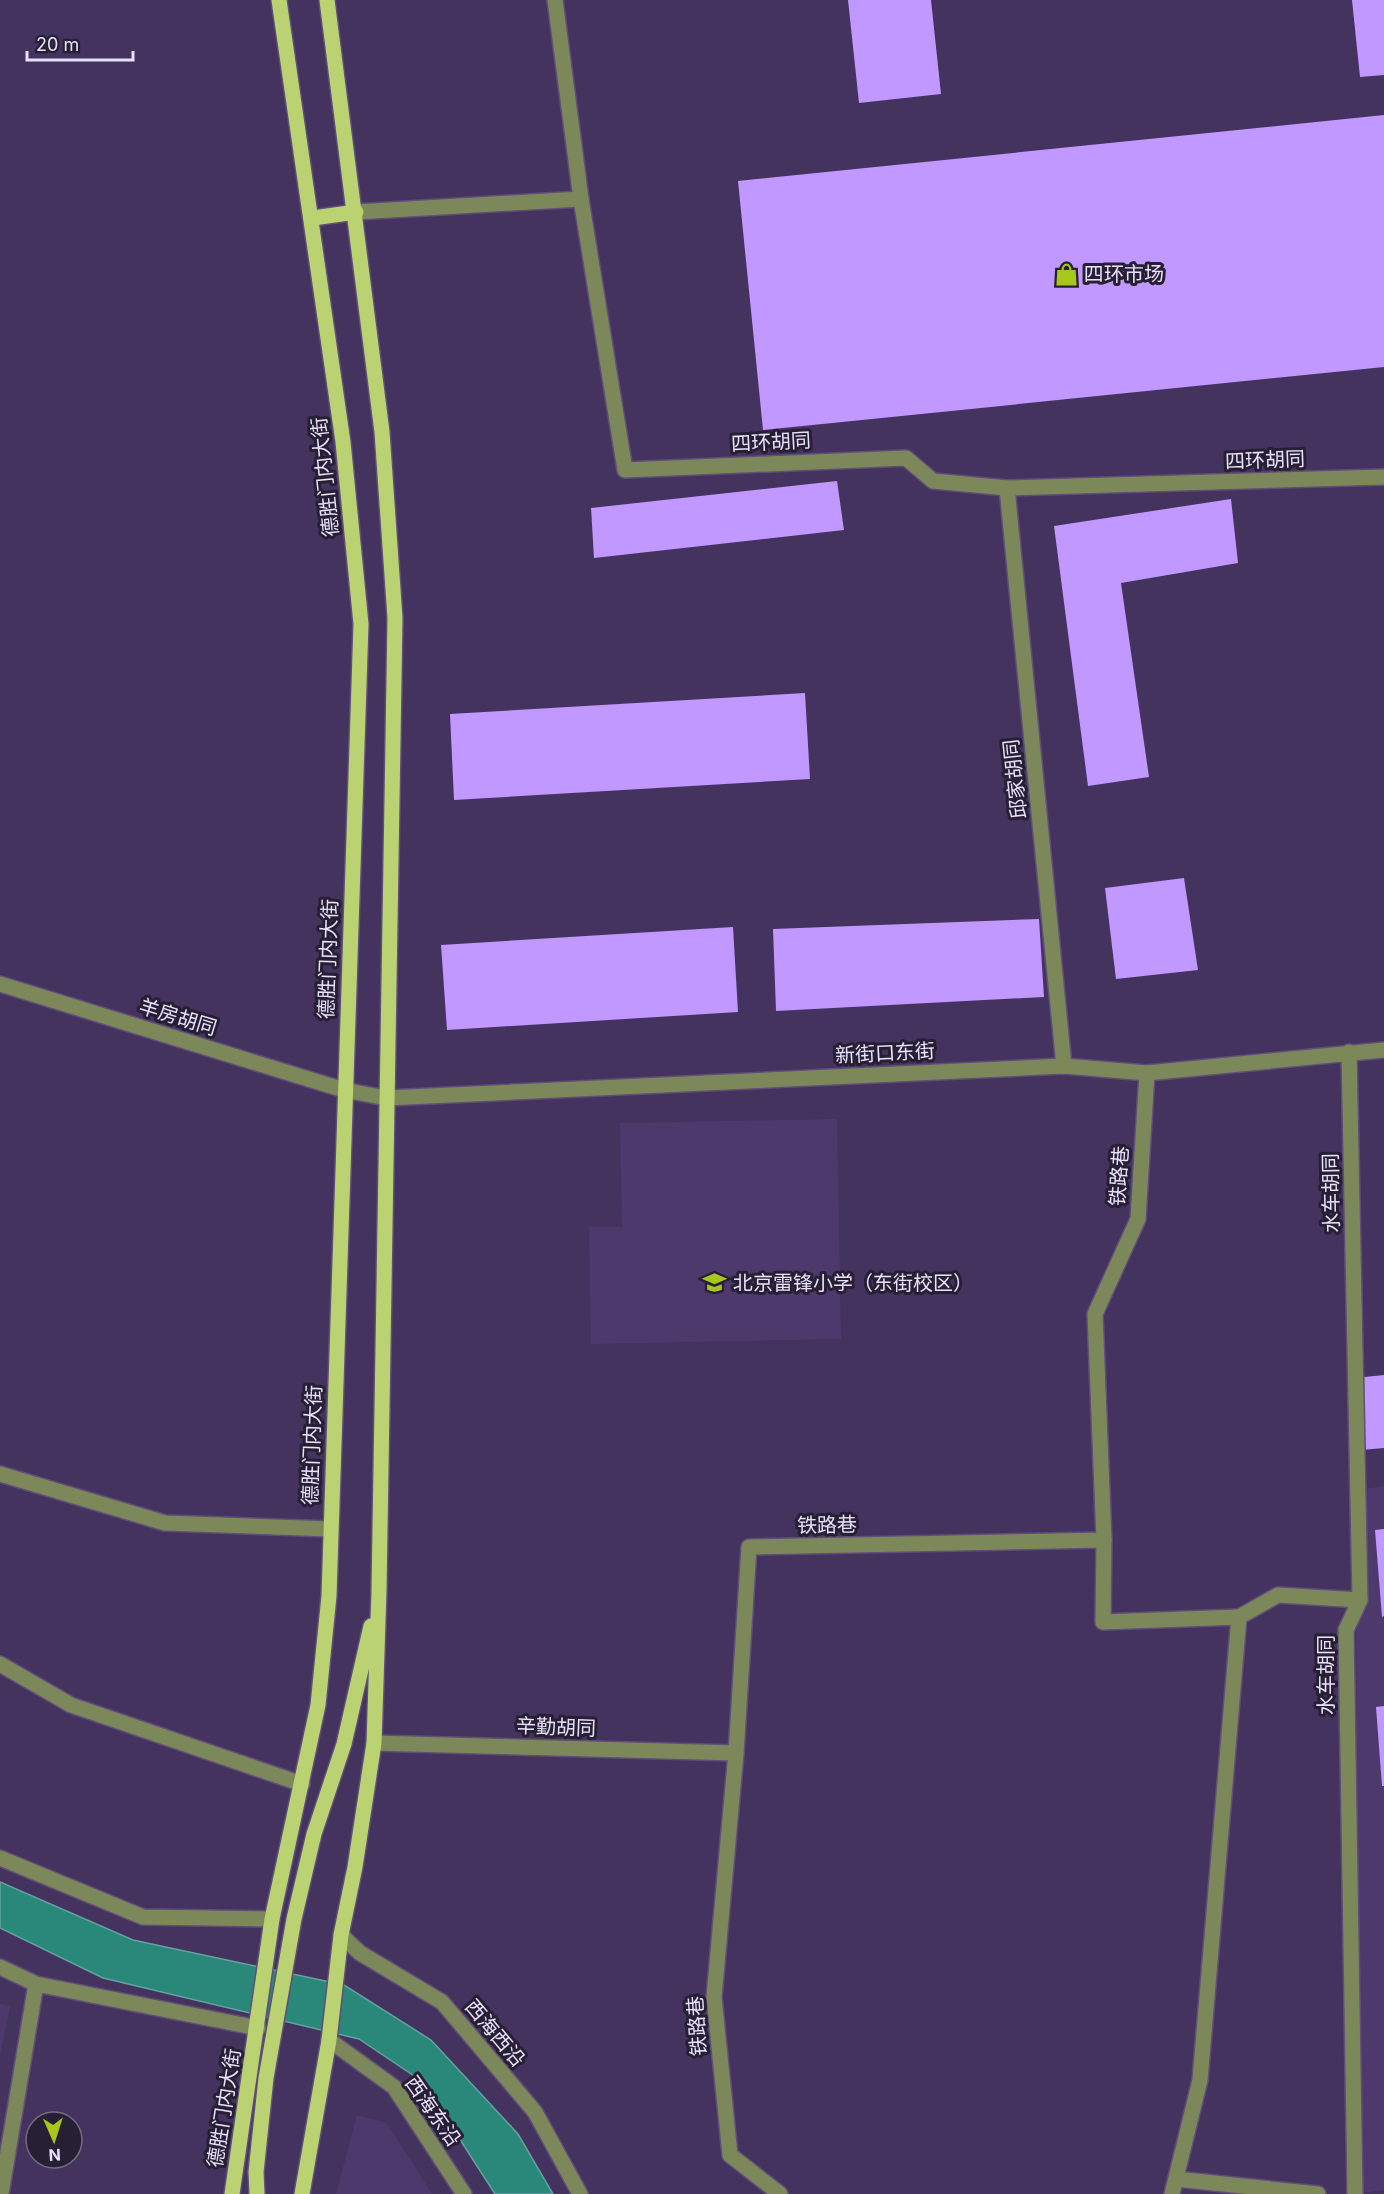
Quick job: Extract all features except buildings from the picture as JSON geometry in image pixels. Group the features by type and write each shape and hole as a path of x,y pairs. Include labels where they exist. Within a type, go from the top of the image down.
{"main road":[{"name":"德胜门内大街","path":"232,2194 272,1920 318,1705 329,1596 361,624 344,442 313,218 279,0"},
{"path":"302,2194 329,2040 341,1935 355,1867 374,1743 379,1591 394,618 382,432 356,212 327,0"},
{"path":"313,218 356,212"},
{"name":"德胜门内大街","path":"257,2194 256,2172 273,2032 294,1919 314,1834 344,1744 379,1591"}],"street":[{"name":"四环胡同","path":"555,0 580,199 625,470 906,458 933,482 1007,488 1384,477"},
{"path":"356,212 580,199"},
{"name":"邱家胡同","path":"1007,488 1064,1066"},
{"name":"羊房胡同","path":"0,984 344,1090 387,1098"},
{"name":"新街口东街","path":"387,1098 1064,1066 1147,1073 1384,1050"},
{"name":"水车胡同","path":"1349,1052 1360,1600 1346,1630 1354,2194"},
{"name":"铁路巷","path":"780,2194 730,2155 715,2008 736,1753 749,1547 1104,1540 1095,1314 1137,1219 1147,1073"},
{"path":"0,1474 165,1523 330,1530"},
{"path":"1104,1540 1103,1622 1239,1617 1278,1595 1360,1600"},
{"path":"1239,1617 1200,2080 1174,2186 1318,2194"},
{"path":"0,1664 71,1705 302,1784"},
{"name":"辛勤胡同","path":"374,1743 736,1753"},
{"path":"0,1858 143,1917 272,1920"},
{"name":"西海西沿","path":"341,1935 360,1953 442,2002 535,2112 579,2194"},
{"path":"0,1967 36,1984 258,2028"},
{"path":"1,2194 36,1984"},
{"name":"西海东沿","path":"329,2040 394,2087 464,2194"}],"shaded area":[{"name":"北京雷锋小学（东街校区）","path":"837,1119 841,1339 591,1344 589,1227 622,1227 620,1123"},
{"path":"1384,1486 1384,2190 1355,2194 1357,1490"},
{"path":"0,1882 133,1940 344,1985 431,2040 518,2134 553,2194 495,2194 423,2082 359,2039 103,1978 0,1928"},
{"path":"0,2003 10,2007 0,2056"},
{"path":"357,2115 387,2123 432,2194 336,2194"}],"place":[{"name":"四环市场","path":"1066,274"},
{"name":"北京雷锋小学（东街校区）","path":"715,1283"}]}
